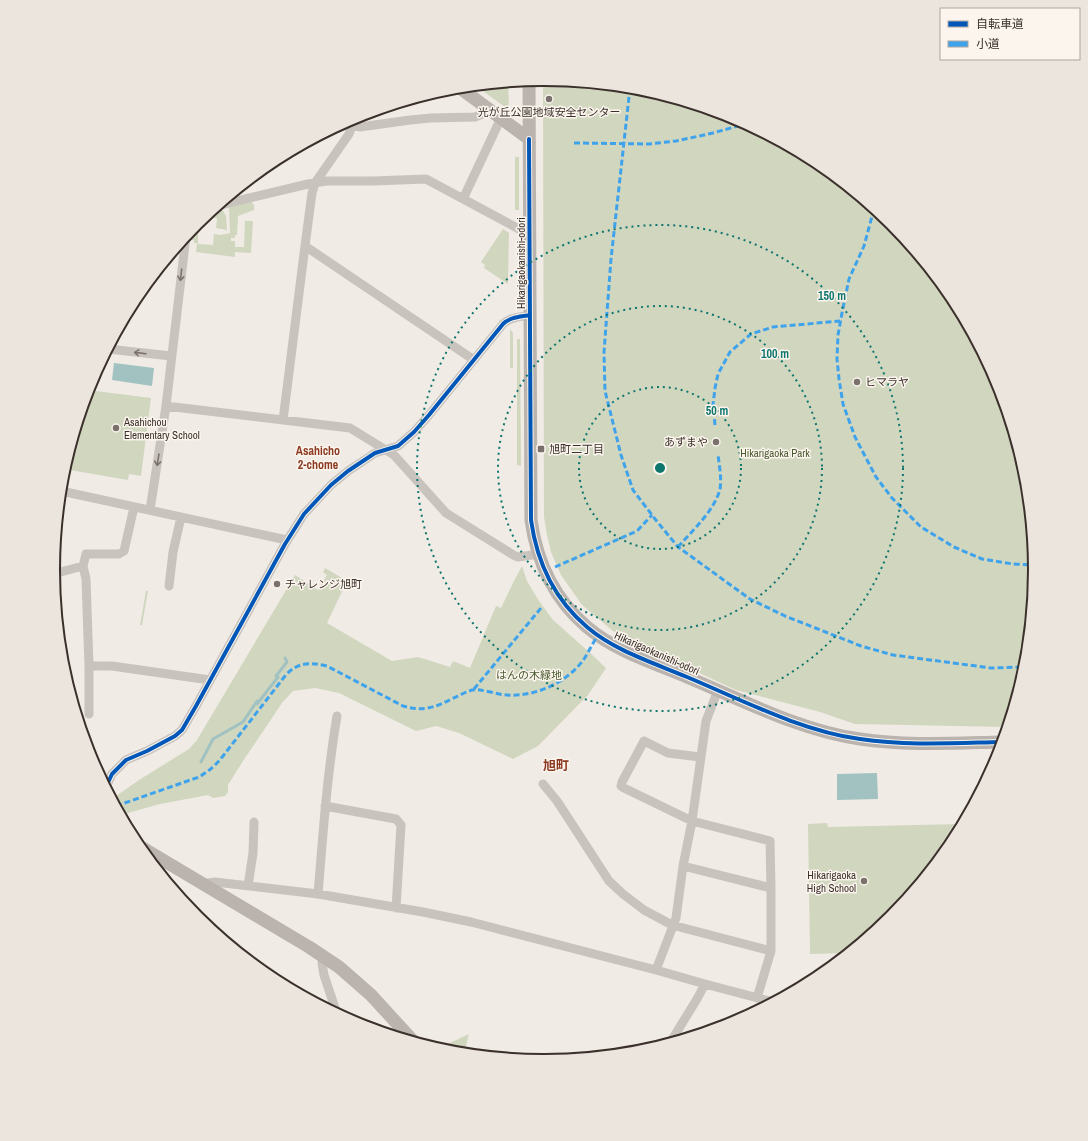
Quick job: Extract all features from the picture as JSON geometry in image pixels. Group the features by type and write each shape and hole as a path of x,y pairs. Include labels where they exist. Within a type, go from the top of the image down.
{"street":[{"name":"Hikarigaokanishi-odori","path":"530,87 530,504 533,535 548,578 558,595 576,616 598,635 621,649 776,715 804,725 829,733 859,739 891,742 927,744 996,742"},
{"path":"467,93 529,139"},
{"path":"354,125 360,127 410,120 475,117 496,114"},
{"path":"463,200 496,114"},
{"path":"283,420 312,193 315,183 349,134 349,127"},
{"path":"230,203 315,183 426,179 530,235"},
{"path":"150,510 166,406 185,246"},
{"path":"305,246 474,360"},
{"path":"108,782 112,774 126,760 170,739 182,730 287,540 304,514 331,485 348,470 375,452 398,446 414,432 430,415 507,320 530,315"},
{"path":"113,350 171,356"},
{"path":"166,406 350,428 394,455 446,513 515,556 518,557 539,554"},
{"path":"66,492 287,540"},
{"path":"89,714 86,579 83,566 86,554 119,554 124,551 134,507"},
{"path":"169,586 175,544 181,517"},
{"path":"60,572 83,566"},
{"path":"89,666 112,666 210,680"},
{"path":"656,970 672,925 676,918 683,866 692,821 706,721 718,690"},
{"path":"318,894 325,806 333,742 338,716"},
{"path":"700,757 668,753 644,742 621,786 692,821 768,840 770,842 771,951 757,998"},
{"path":"543,784 557,801 609,881 622,894 644,910 672,925 771,951"},
{"path":"325,806 396,819 401,825 396,908"},
{"path":"248,886 253,853 254,822"},
{"path":"152,854 325,957 361,985 390,1014 408,1035"},
{"path":"683,866 771,888"},
{"path":"202,884 215,882 318,894 423,912 471,922 767,1000"},
{"path":"325,957 322,962 324,975 335,1007"},
{"path":"674,1037 697,999 704,984"}],"green space":[{"name":"Hikarigaoka Park","path":"543,86 607,91 669,103 700,112 758,136 813,168 839,187 886,228 908,251 928,276 963,328 991,385 1012,445 1019,476 1024,507 1028,570 1024,634 1019,665 1012,696 1002,727 855,724 820,712 736,690 619,636 582,605 561,575 557,566 551,552 544,517"},
{"path":"508,88 509,105 505,107 483,91"},
{"path":"515,157 519,157 519,210 515,210"},
{"path":"251,201 254,205 254,210 238,216 237,235 235,235 235,238 231,238 231,241 235,241 235,247 244,247 245,221 253,221 251,253 235,252 235,257 196,252 197,243 194,243 194,240 191,240 197,233 198,244 213,245 214,234 221,235 230,233 229,207"},
{"path":"222,209 226,216 227,230 216,228 217,218 213,218"},
{"path":"503,229 509,233 508,284 484,268 485,265 481,262"},
{"path":"510,329 513,333 513,368 510,368"},
{"path":"517,339 520,339 521,466 517,465"},
{"path":"95,391 151,398 141,476 129,474 128,480 70,470 76,445"},
{"name":"はんの木緑地","path":"522,566 527,581 553,620 606,668 588,695 538,746 513,759 459,733 436,726 416,731 339,693 315,688 293,691 282,703 243,761 228,785 228,792 225,796 213,798 208,795 160,804 126,813 125,812 116,796 189,749 197,740 295,575 318,590 327,575 323,572 325,568 347,581 327,623 392,661 418,657 450,667 453,661 470,668 496,606 501,608"},
{"path":"146,591 148,591 142,625 140,625"},
{"path":"827,823 828,827 956,824 928,865 908,890 863,934 840,953 810,954 808,824"},
{"path":"469,1034 466,1048 447,1044"}],"water":[{"path":"114,363 154,368 152,386 112,380"},
{"path":"877,773 878,799 837,800 837,774"}],"waterway":[{"path":"276,676 287,662 285,658"},
{"path":"257,704 278,677 277,675"},
{"path":"201,762 213,739 243,722 257,701 259,702"}],"marked path":[{"path":"629,95 611,259 604,352 605,391 621,455 633,490 678,547 750,599 785,616 861,646 893,655 991,668 1019,667"},
{"path":"574,143 649,144 676,141 737,126"},
{"path":"872,215 864,246 849,279 838,335 837,359 843,404 855,437 876,477 892,498 921,527 954,547 982,559 1028,565"},
{"path":"715,425 713,405 718,374 730,352 751,334 773,327 840,321"},
{"path":"678,547 702,520 717,497 721,480 718,454"},
{"path":"555,567 637,531 652,515"},
{"path":"474,689 541,608"},
{"path":"121,804 199,777 209,770 223,756 285,676 294,668 304,664 327,666 403,706 423,709 439,705 472,690 503,695 518,695 540,691 569,675 584,659 598,635"}],"cycle path":[{"path":"529,139 531,520 534,536 543,565 556,592 565,605 587,627 622,650 794,722 838,735 895,743 931,744 996,742"},
{"path":"108,782 112,774 126,760 147,751 175,736 182,730 285,544 304,514 331,485 348,471 375,453 398,446 414,432 503,324 512,319 530,315"}],"place":[{"name":"光が丘公園地域安全センター","path":"549,99"},
{"name":"ヒマラヤ","path":"857,382"},
{"name":"Asahichou Elementary School","path":"116,428"},
{"name":"あずまや","path":"716,442"},
{"name":"旭町二丁目","path":"541,449"},
{"name":"チャレンジ旭町","path":"277,584"},
{"name":"Hikarigaoka High School","path":"864,881"}],"district":[{"name":"Asahicho 2-chome","path":"318,458"},
{"name":"旭町","path":"556,765"}]}
